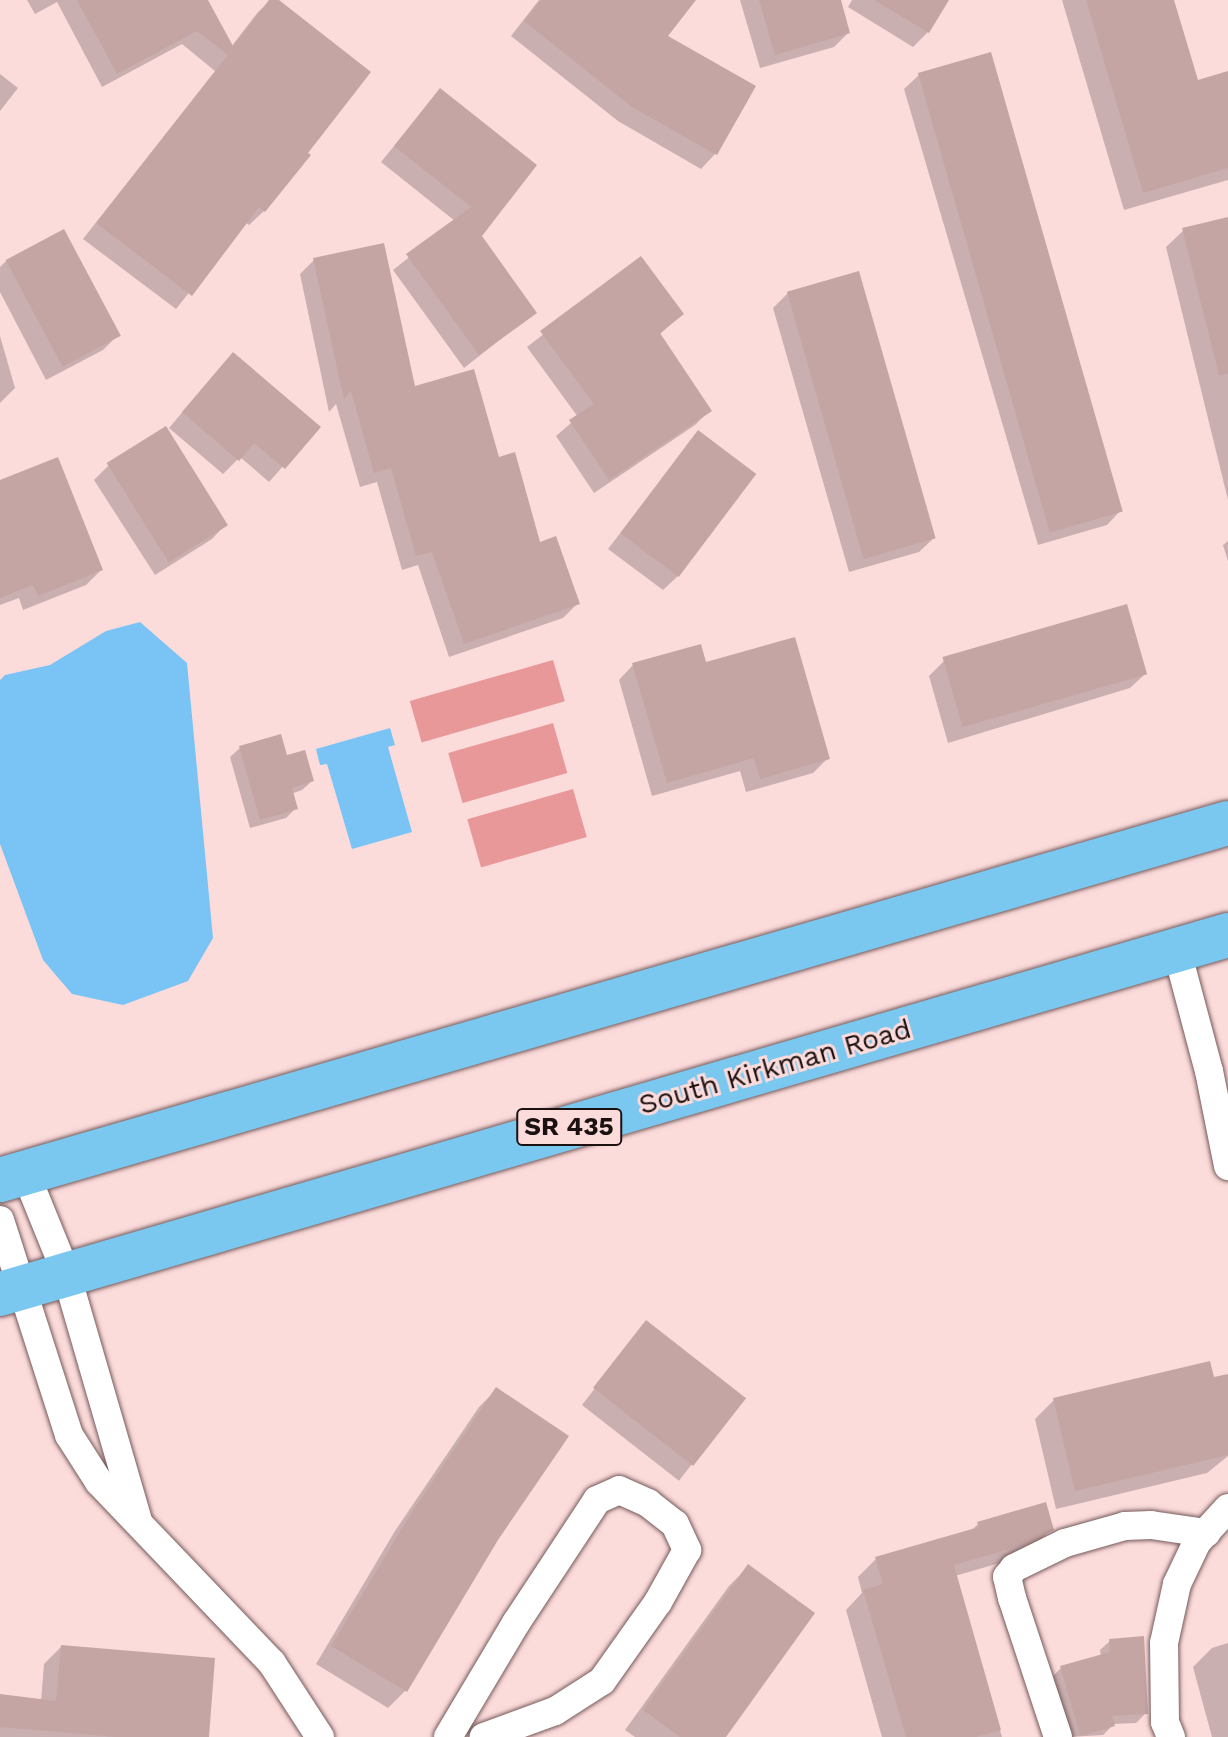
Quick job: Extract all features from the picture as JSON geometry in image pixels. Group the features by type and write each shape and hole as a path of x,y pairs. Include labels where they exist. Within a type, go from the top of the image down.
{"main road":[{"path":"12,1176 1228,823"},
{"name":"South Kirkman Road","path":"9,1291 1227,939"}],"street":[{"path":"1177,951 1209,1071 1228,1166"},
{"path":"12,1176 66,1273 139,1523"},
{"path":"0,1220 9,1291 69,1435 99,1482 272,1663 320,1737"},
{"path":"448,1737 516,1623 597,1500 619,1490 648,1503 675,1524 687,1550 658,1602 602,1681 555,1711 484,1737"},
{"path":"1171,1737 1165,1722 1164,1643 1177,1584 1206,1533 1228,1508"},
{"path":"1058,1737 1007,1577 1014,1568 1065,1543 1125,1526 1151,1525 1206,1533"}],"shaded area":[{"path":"553,660 565,701 422,742 410,701"},
{"path":"553,723 567,773 463,803 448,753"},
{"path":"573,789 587,837 481,867 467,819"}],"water":[{"path":"140,622 187,663 213,938 188,981 123,1005 72,994 43,960 0,844 0,680 5,675 50,665 106,631"},
{"path":"390,728 395,745 388,747 412,832 352,849 327,764 320,765 316,749"}],"building":[{"path":"77,0 208,0 233,46 269,0 279,0 371,72 308,153 311,155 265,212 259,207 192,296 96,223 228,55 197,31 117,74"},
{"path":"541,0 696,0 668,36 756,86 717,155 632,107 524,21"},
{"path":"759,0 841,0 850,33 775,55"},
{"path":"874,0 949,0 929,33"},
{"path":"1086,0 1174,0 1198,80 1228,71 1228,168 1143,193"},
{"path":"991,52 1123,511 1050,532 918,73"},
{"path":"440,88 537,165 482,236 537,313 479,355 406,254 471,207 394,146"},
{"path":"1228,217 1228,374 1219,375 1182,228"},
{"path":"64,229 121,336 63,367 6,260"},
{"path":"384,243 415,386 474,369 499,457 515,452 540,542 556,536 580,604 464,644 432,552 416,556 391,468 374,473 351,391 344,400 313,258"},
{"path":"641,256 684,314 660,333 712,411 609,480 569,420 594,404 540,331"},
{"path":"859,271 936,538 864,559 787,292"},
{"path":"233,352 321,427 285,469 254,443 239,461 182,412"},
{"path":"166,426 228,525 169,562 107,463"},
{"path":"698,430 756,474 679,577 620,533"},
{"path":"58,457 103,570 38,596 33,585 0,598 0,480"},
{"path":"1127,604 1147,674 963,727 942,657"},
{"path":"795,637 830,759 760,779 754,758 667,783 632,663 701,644 706,662"},
{"path":"281,734 287,755 305,750 314,781 292,788 298,809 260,820 239,746"},
{"path":"646,1320 746,1398 693,1466 593,1388"},
{"path":"1210,1361 1214,1377 1228,1374 1228,1455 1075,1491 1053,1398"},
{"path":"496,1387 569,1436 498,1540 407,1692 331,1646 412,1512"},
{"path":"1046,1502 1054,1530 1023,1545 954,1565 1001,1730 976,1737 906,1737 863,1590 883,1584 875,1557 979,1527 977,1522"},
{"path":"748,1564 815,1613 726,1737 680,1737 643,1710"},
{"path":"1144,1636 1148,1714 1112,1716 1115,1726 1080,1736 1060,1666 1110,1652 1109,1639"},
{"path":"61,1645 215,1658 209,1737 116,1737 0,1727 0,1694 56,1701"}]}
